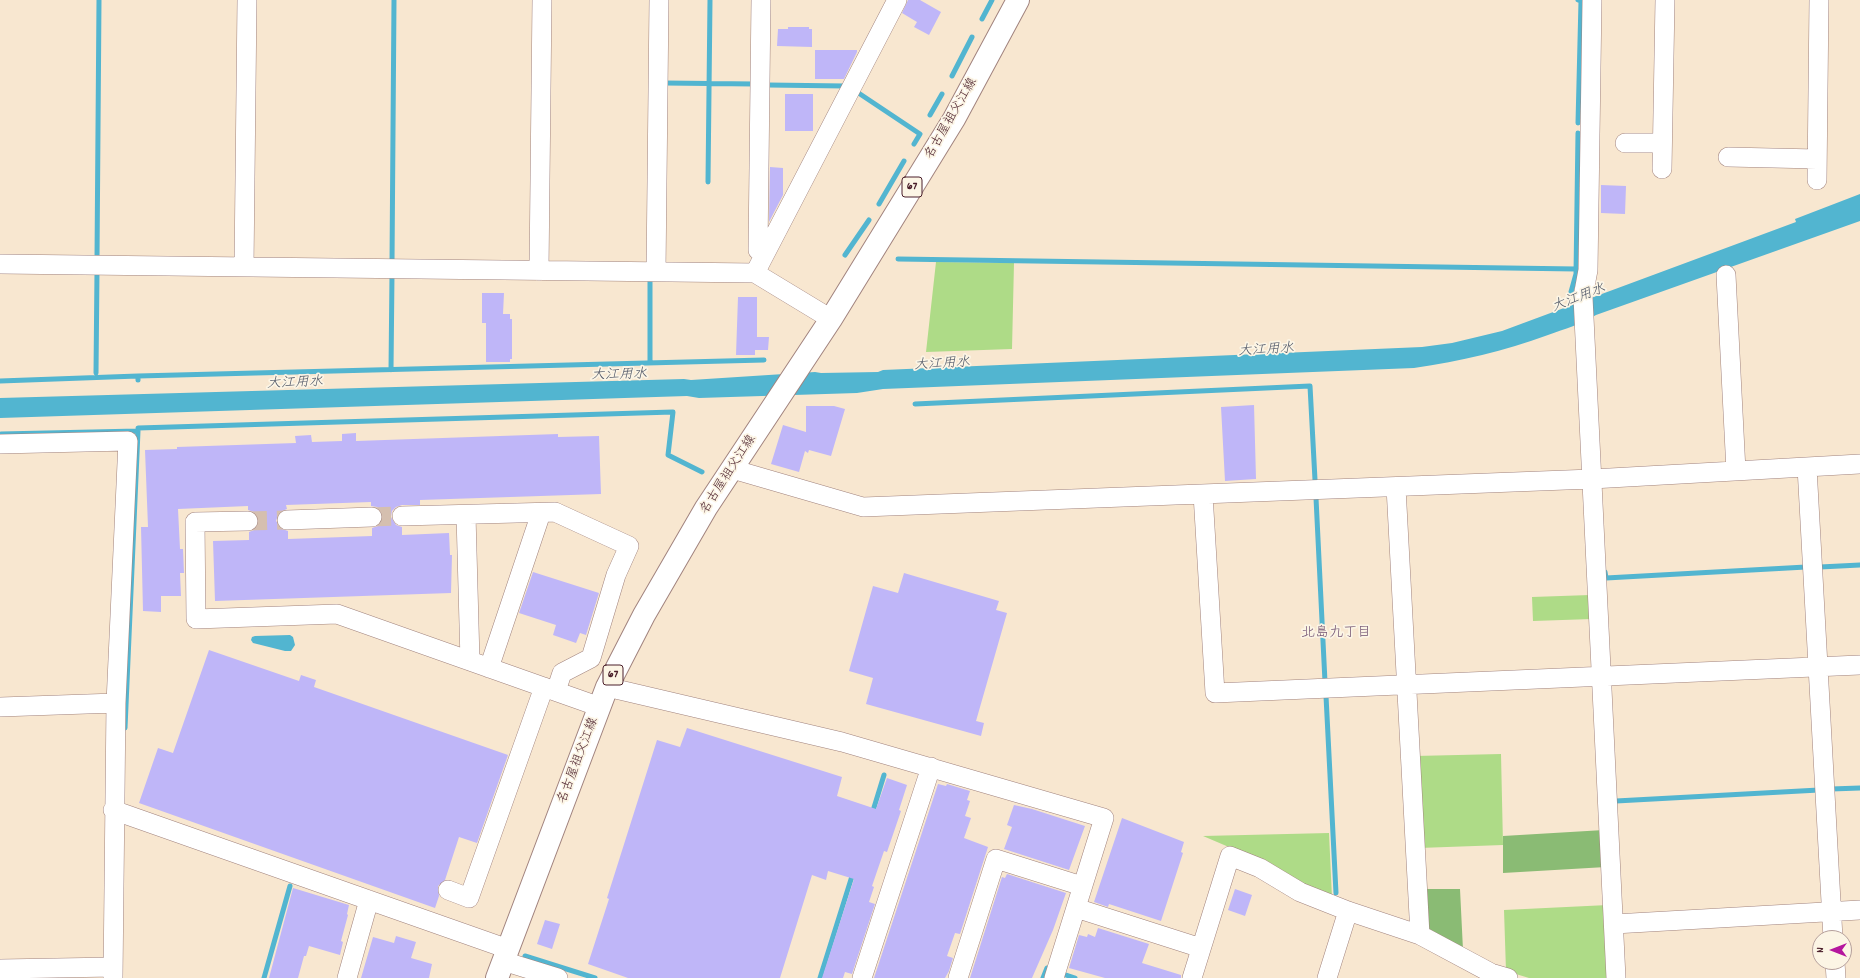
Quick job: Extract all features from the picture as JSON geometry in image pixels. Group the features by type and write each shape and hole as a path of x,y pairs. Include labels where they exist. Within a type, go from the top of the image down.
{"main road":[{"name":"名古屋祖父江線","path":"503,963 603,697 656,595 706,508 831,319 954,119 1018,0"}],"street":[{"path":"244,267 247,0"},
{"path":"539,271 542,0"},
{"path":"656,272 658,0"},
{"path":"761,0 758,250 765,253"},
{"path":"755,272 897,0"},
{"path":"1592,0 1588,270 1584,297 1616,978"},
{"path":"1662,169 1665,0"},
{"path":"1817,180 1819,0"},
{"path":"1626,143 1662,143"},
{"path":"1728,157 1817,159"},
{"path":"0,264 539,271 755,272 831,319"},
{"path":"1726,276 1736,471"},
{"path":"0,444 128,440 116,703 113,810 113,972 0,969"},
{"path":"732,469 863,507 1592,479 1860,464"},
{"path":"1807,467 1833,930"},
{"path":"1396,486 1420,935"},
{"path":"1203,494 1215,693 1860,665"},
{"path":"402,516 555,512 629,546 616,575 591,658 562,673 550,689 469,898 448,890"},
{"path":"489,668 541,513"},
{"path":"466,515 470,661"},
{"path":"287,520 372,517"},
{"path":"248,520 195,522 196,619 337,614 550,689 603,697 842,742 1104,818 1054,978"},
{"path":"0,707 116,703"},
{"path":"862,978 931,767"},
{"path":"113,810 369,900 503,963 558,978"},
{"path":"1192,978 1230,856 1260,868 1300,892 1348,911 1420,935 1496,976"},
{"path":"958,978 996,859 1082,886"},
{"path":"347,978 369,900"},
{"path":"1076,908 1201,948"},
{"path":"1614,924 1860,910"},
{"path":"1327,978 1348,911"}],"green space":[{"path":"936,262 1014,263 1012,349 926,352"},
{"path":"1590,595 1592,619 1533,621 1532,597"},
{"path":"1501,754 1503,845 1419,848 1415,756"},
{"path":"1604,830 1606,867 1503,873 1503,836"},
{"path":"1329,833 1332,898 1304,885 1264,862 1203,836"},
{"path":"1421,889 1460,889 1463,950 1428,933"},
{"path":"1608,905 1612,978 1529,978 1506,971 1504,910"}],"water":[{"path":"1860,194 1860,221 1596,315 1573,326 1532,341 1482,355 1414,368 883,389 857,393 699,398 687,396 0,418 0,398 691,380 815,372 878,372 883,370 1422,347 1452,343 1502,331 1796,222 1795,219"},
{"path":"290,635 293,637 295,645 291,651 285,651 253,643 251,640 252,637 255,636"}],"building":[{"path":"908,0 920,0 941,12 929,35 914,27 917,22 902,13"},
{"path":"788,27 809,27 809,29 812,29 812,47 777,46 778,29 788,29"},
{"path":"815,50 857,50 857,52 844,79 815,79"},
{"path":"785,94 813,94 813,131 785,131"},
{"path":"770,167 783,168 783,195 769,222"},
{"path":"1601,185 1626,186 1625,214 1601,213"},
{"path":"482,293 504,293 503,314 510,314 510,319 512,319 512,359 510,359 510,362 486,362 486,323 482,323"},
{"path":"738,297 757,297 757,337 769,337 768,350 755,350 755,355 736,355"},
{"path":"1254,405 1256,479 1225,481 1221,407"},
{"path":"806,406 834,406 845,409 831,456 809,450 808,453 805,451 799,472 771,464 783,425 806,432"},
{"path":"356,433 356,441 558,434 558,437 599,436 601,494 420,500 420,505 402,505 396,507 392,511 391,517 396,525 402,527 402,535 449,533 450,555 452,555 451,593 215,601 213,541 249,540 249,532 258,526 258,516 254,512 248,510 248,506 178,509 180,549 183,549 184,573 180,573 181,596 161,596 161,612 143,611 141,527 148,527 145,450 177,449 177,447 296,443 295,436 311,435 312,442 342,441 342,434","holes":["371,502 371,506 377,507 381,511 383,517 378,526 372,528 372,536 288,539 288,531 282,529 276,521 278,515 287,509 286,505"]},
{"path":"533,572 599,593 586,635 580,633 576,643 553,635 556,625 519,613"},
{"path":"904,573 999,601 996,610 1007,613 976,721 984,723 981,736 866,704 873,678 849,671 873,586 898,593"},
{"path":"209,650 299,681 301,675 316,680 314,687 508,755 477,843 459,837 445,880 438,886 439,896 435,908 139,803 158,748 173,753"},
{"path":"687,728 842,777 837,796 876,809 887,778 907,785 899,810 901,811 887,852 884,851 872,886 874,887 869,902 875,904 852,974 845,972 843,978 822,978 854,879 828,871 826,880 812,875 780,978 628,978 588,964 609,899 607,898 657,740 680,747"},
{"path":"938,784 946,786 947,784 970,791 967,800 970,801 965,816 971,818 964,838 988,847 960,934 955,933 947,956 953,958 949,971 945,978 874,978"},
{"path":"1014,805 1032,809 1085,826 1069,870 1004,849 1012,827 1007,825"},
{"path":"1122,818 1184,842 1181,852 1183,853 1161,921 1109,904 1108,907 1094,902"},
{"path":"1007,874 1066,893 1053,930 1032,978 970,978 1002,877 1005,878"},
{"path":"293,888 349,905 341,941 343,942 340,955 309,946 306,956 304,956 298,978 269,978"},
{"path":"1235,889 1252,895 1245,916 1228,910"},
{"path":"545,920 560,924 552,949 537,944"},
{"path":"1098,928 1149,944 1142,963 1181,975 1181,978 1105,978 1069,968 1079,935 1087,937 1088,934 1095,937"},
{"path":"396,936 416,942 411,958 432,964 429,978 361,978 373,937 394,943"}],"waterway":[{"path":"97,259 99,0"},
{"path":"392,263 394,0"},
{"path":"708,182 710,0"},
{"path":"982,19 992,0"},
{"path":"1578,0 1581,1 1578,123"},
{"path":"952,76 972,37"},
{"path":"664,83 754,84"},
{"path":"768,85 845,86"},
{"path":"857,92 920,134 914,144"},
{"path":"930,115 942,94"},
{"name":"大江用水","path":"1571,292 1576,274 1578,133"},
{"path":"879,204 904,161"},
{"path":"845,255 869,220"},
{"path":"898,259 1576,269"},
{"path":"96,373 97,271"},
{"path":"391,370 392,274"},
{"name":"大江用水","path":"650,277 650,363"},
{"name":"大江用水","path":"138,380 138,376 764,360"},
{"path":"0,381 138,376"},
{"path":"915,404 1310,386 1315,480"},
{"path":"138,428 673,412 668,455 702,472"},
{"path":"1,434 138,431 138,429"},
{"path":"125,728 138,431"},
{"path":"1316,498 1325,682"},
{"path":"1820,567 1860,565"},
{"path":"1605,572 1606,578 1806,567"},
{"path":"1326,696 1336,893"},
{"path":"872,814 884,775"},
{"path":"1831,789 1860,788"},
{"path":"1616,801 1819,790"},
{"path":"820,978 853,873"},
{"path":"264,978 290,886"},
{"path":"525,956 595,978"},
{"path":"1043,978 1047,968"},
{"path":"1063,974 1075,978"}],"tunnel":[{"path":"372,517 402,516"},
{"path":"248,521 287,520"}],"district":[{"name":"北島九丁目","path":"1336,634"}]}
